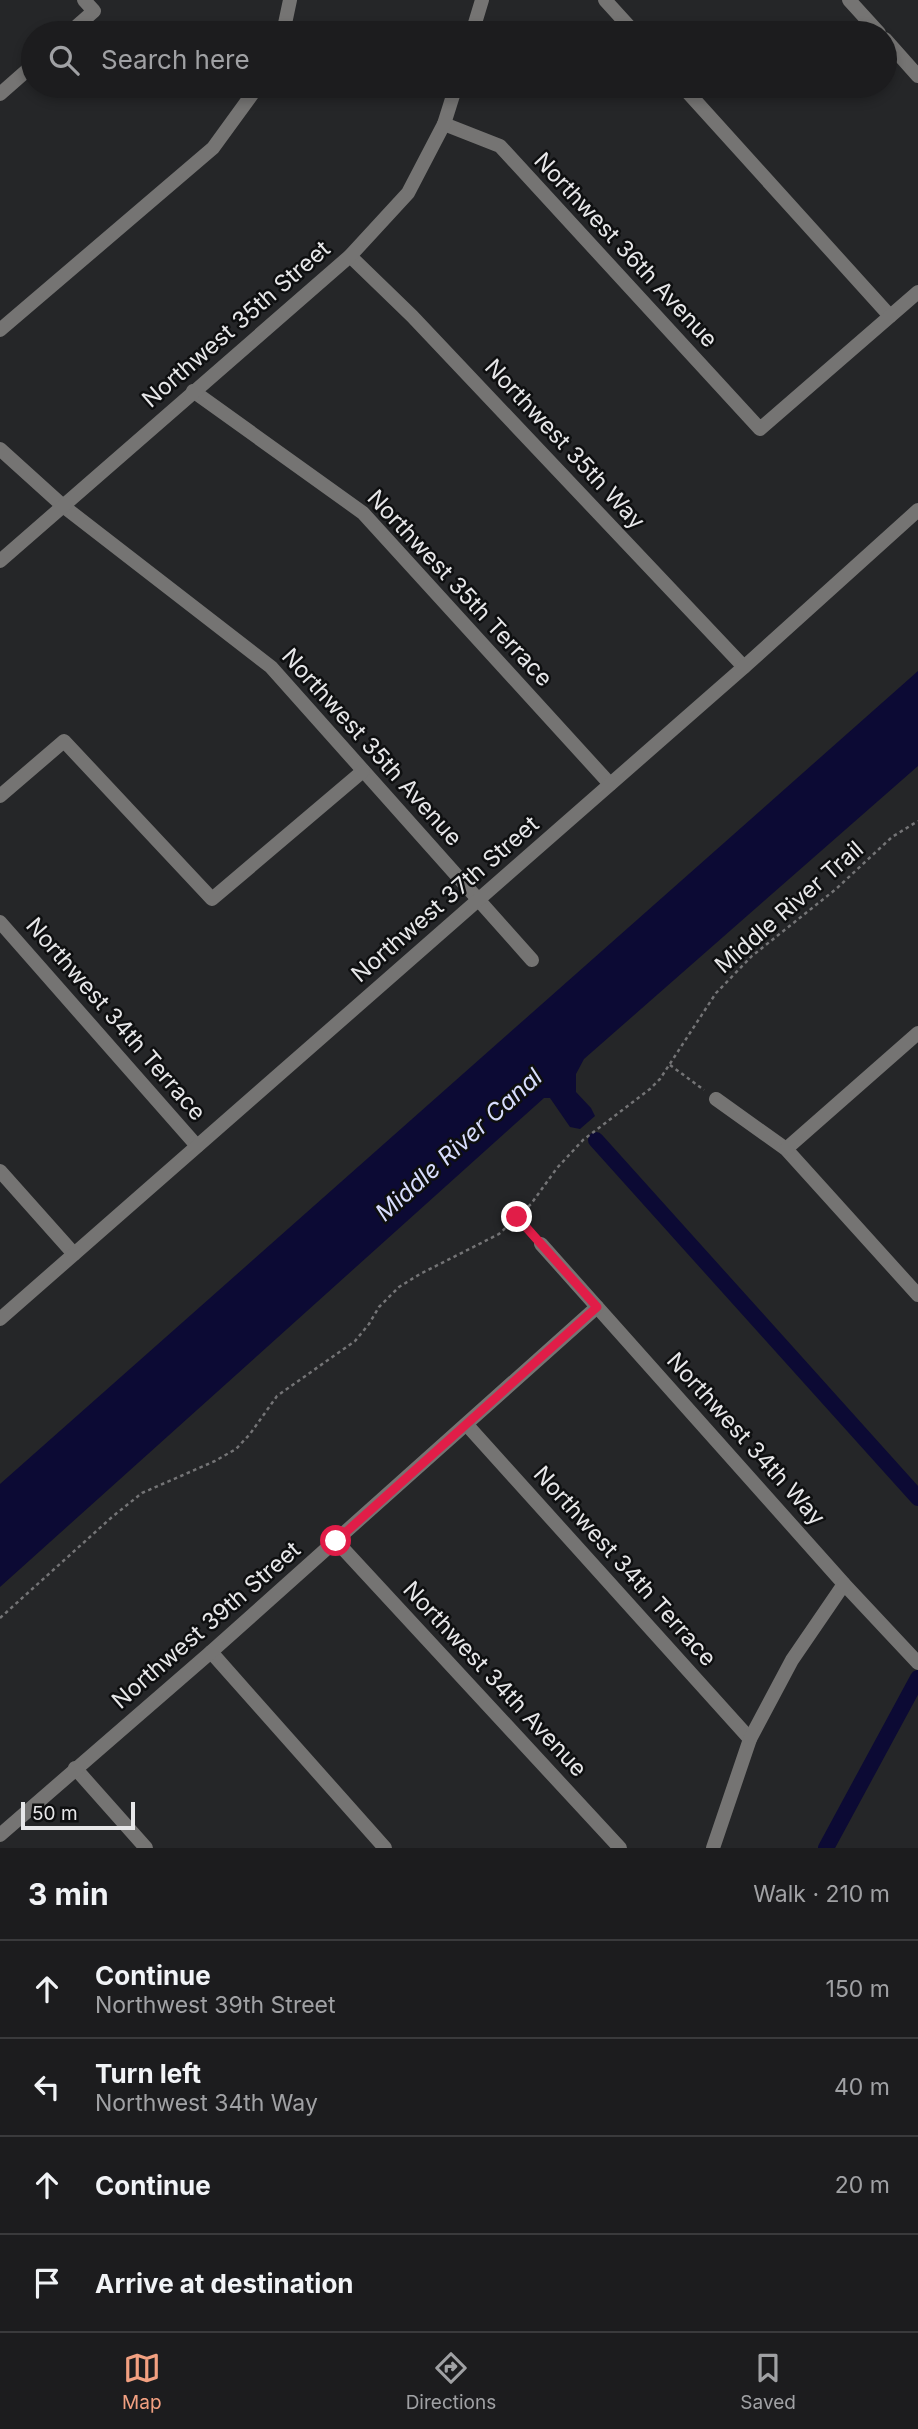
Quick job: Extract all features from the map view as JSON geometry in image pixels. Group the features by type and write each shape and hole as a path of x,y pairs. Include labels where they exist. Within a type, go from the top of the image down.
{"street":[{"path":"286,21 290,0"},
{"path":"476,21 482,0"},
{"path":"605,0 624,21"},
{"path":"849,0 868,21"},
{"path":"78,21 89,5"},
{"path":"897,52 918,75"},
{"path":"0,94 21,76"},
{"path":"0,330 213,148 249,98"},
{"name":"Northwest 35th Street","path":"0,561 349,256 408,193 444,124 452,98"},
{"path":"693,98 890,316 918,292"},
{"name":"Northwest 36th Avenue","path":"444,124 500,146 760,429 890,316"},
{"name":"Northwest 35th Way","path":"349,256 412,316 744,667"},
{"name":"Northwest 35th Terrace","path":"193,391 363,513 610,784"},
{"name":"Northwest 35th Avenue","path":"0,449 63,506 271,667 531,960"},
{"name":"Northwest 37th Street","path":"0,1319 744,667 918,510"},
{"path":"0,796 64,741 212,899 363,771"},
{"name":"Northwest 34th Terrace","path":"0,922 197,1146"},
{"path":"786,1149 917,1035"},
{"path":"716,1100 786,1149 918,1295"},
{"path":"0,1171 74,1254"},
{"name":"Northwest 34th Way","path":"541,1244 913,1658"},
{"name":"Northwest 39th Street","path":"0,1835 211,1652 597,1307"},
{"name":"Northwest 34th Terrace","path":"467,1425 750,1739"},
{"name":"Northwest 34th Avenue","path":"336,1541 620,1848"},
{"path":"713,1848 750,1739 792,1660 844,1584"},
{"path":"211,1652 385,1848"},
{"path":"75,1768 146,1848"}],"path":[{"name":"Middle River Trail","path":"0,1618 102,1525 142,1493 236,1449 250,1434 276,1396 355,1340 379,1307 400,1287 499,1234 531,1204 557,1168 583,1140 650,1089 670,1065 716,993 752,956 836,889 892,836 918,821"},
{"path":"670,1065 716,1100"},
{"path":"517,1217 541,1244"}],"water":[{"name":"Middle River Canal","path":"918,671 918,766 584,1059 576,1074 576,1092 595,1116 580,1129 570,1127 550,1098 544,1098 0,1587 0,1484"}],"waterway":[{"path":"596,1140 918,1498"},
{"path":"826,1848 918,1678"}],"route":[{"path":"336,1541 597,1307 517,1217"}]}
